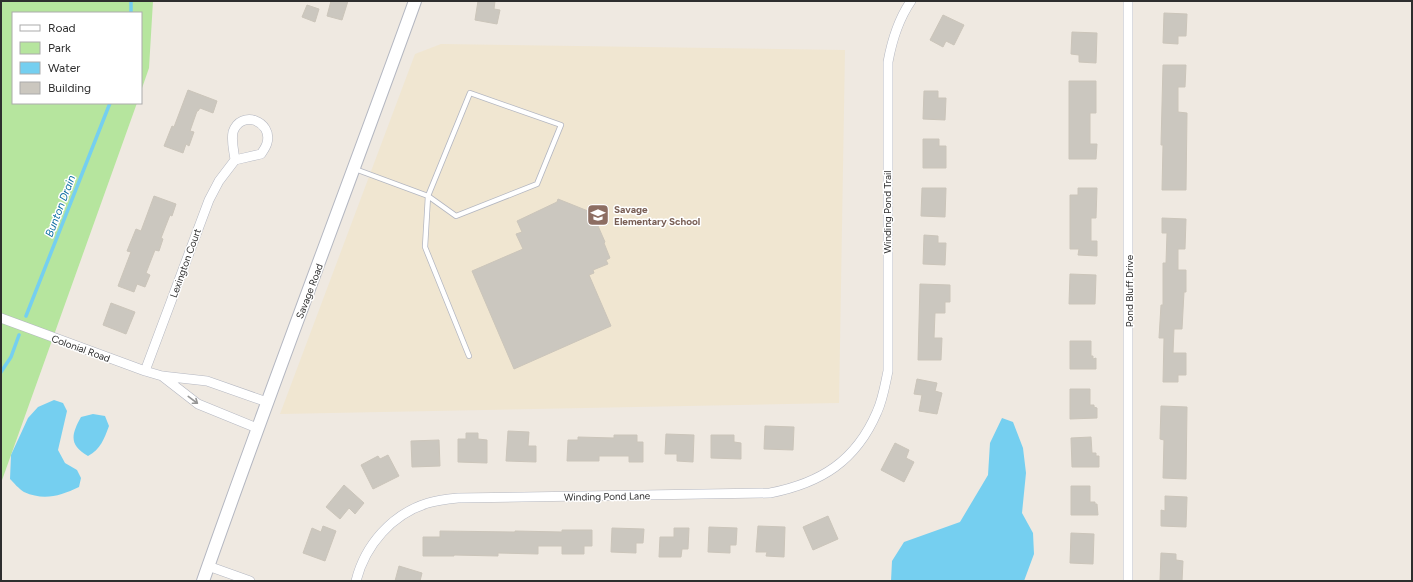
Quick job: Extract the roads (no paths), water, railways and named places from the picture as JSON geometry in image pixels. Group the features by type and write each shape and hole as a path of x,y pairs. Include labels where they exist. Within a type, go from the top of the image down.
{"street":[{"name":"Savage Road","path":"203,581 267,402 355,169 415,1"},
{"name":"Winding Pond Trail","path":"870,424 877,412 888,371 888,62 897,26 911,1"},
{"name":"Pond Bluff Drive","path":"1128,1 1128,581"},
{"path":"250,119 259,121 266,131 267,136 267,142 261,154 235,160 233,134 236,125 242,121 250,119"},
{"name":"Lexington Court","path":"145,371 209,200 219,181 235,160"},
{"name":"Colonial Road","path":"1,318 145,371 162,376 207,381 267,402"},
{"name":"Colonial Road","path":"162,376 198,404 258,428"},
{"name":"Winding Pond Lane","path":"356,581 364,558 384,530 397,519 413,509 428,503 443,499 458,498 770,494 804,485 832,469 852,452 866,433 870,424"},
{"path":"208,566 250,581"}],"lane":[{"path":"355,169 428,196 456,216 537,184 561,125 470,93 428,196 425,248 469,356"}],"water":[{"path":"54,400 63,403 67,411 58,450 65,463 77,470 81,478 79,487 59,495 45,497 31,495 18,488 10,479 11,455 28,418 38,407"},
{"path":"93,414 105,416 109,426 99,447 88,456 77,448 74,434 81,417"},
{"path":"1002,418 1013,422 1023,448 1026,473 1022,513 1033,533 1034,554 1024,581 891,581 892,561 904,542 960,522 988,475 990,443"}],"waterway":[{"name":"Bunton Drain","path":"131,1 131,12"},
{"name":"Bunton Drain","path":"26,316 110,104"},
{"name":"Bunton Drain","path":"1,372 11,357 19,335"}],"place":[{"name":"Savage Elementary School","path":"598,215"}]}
